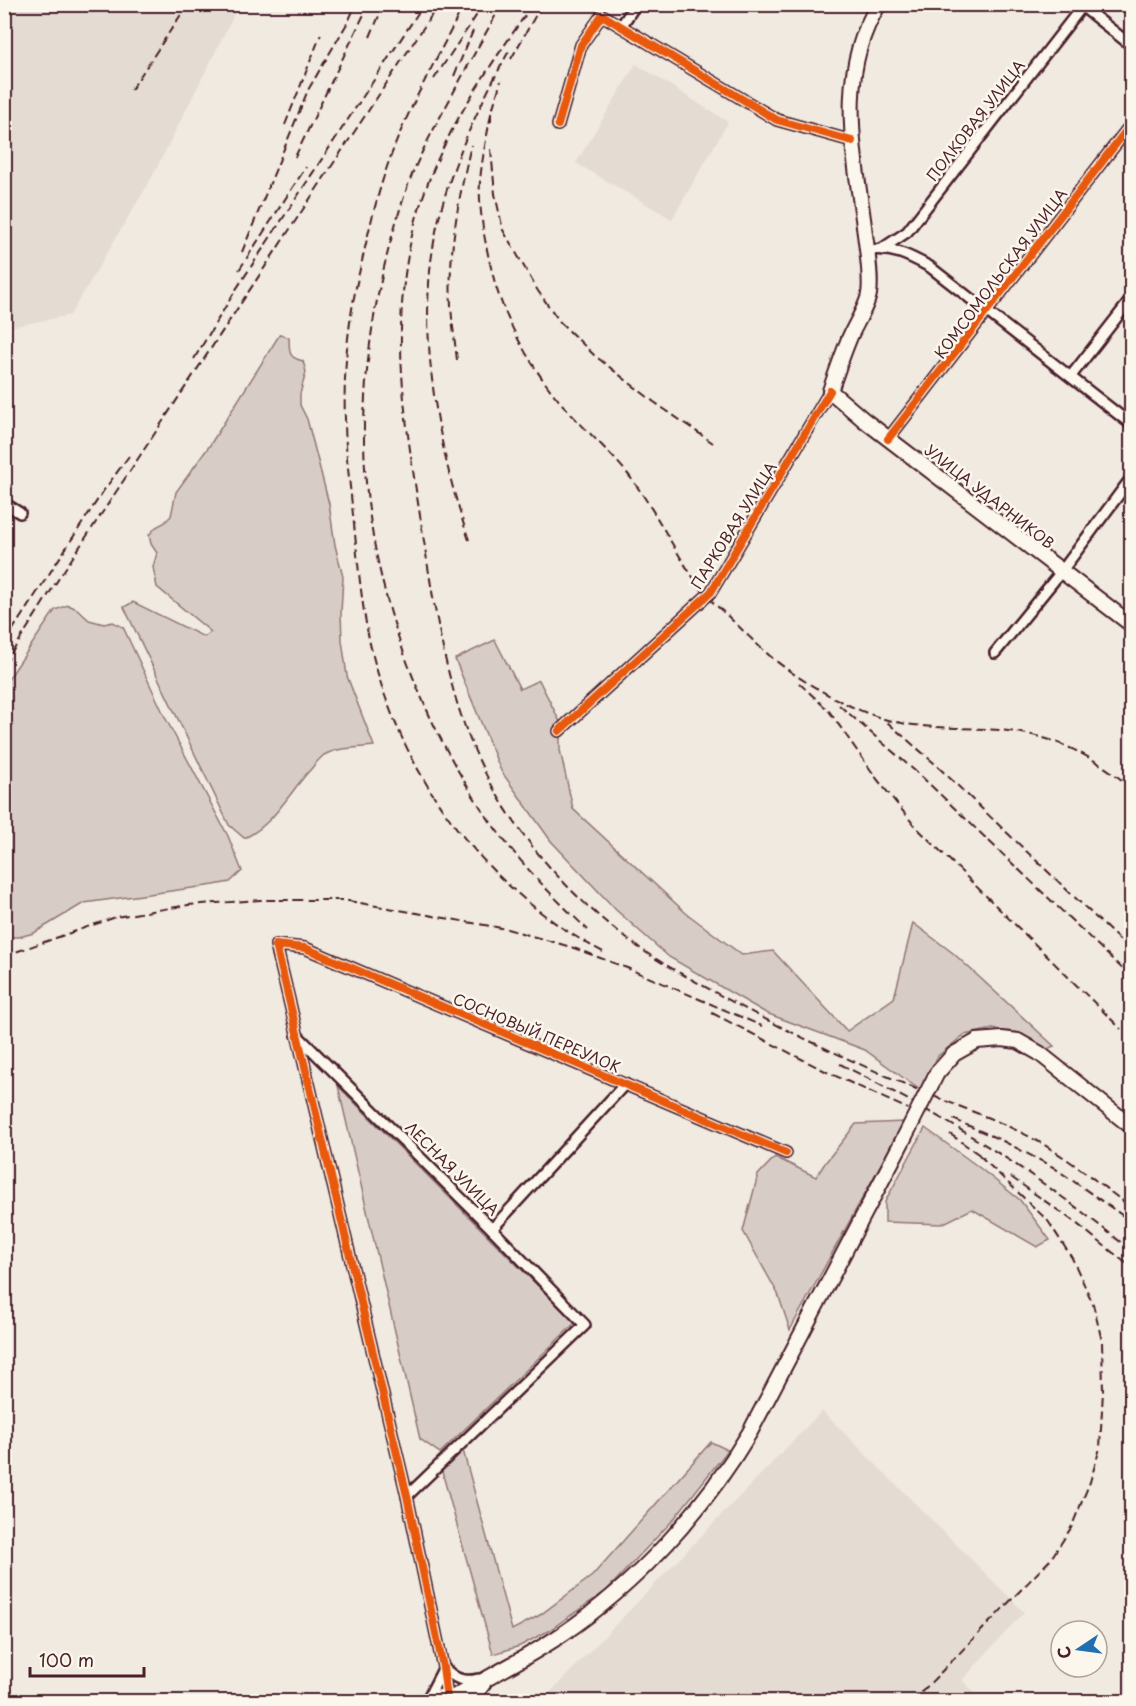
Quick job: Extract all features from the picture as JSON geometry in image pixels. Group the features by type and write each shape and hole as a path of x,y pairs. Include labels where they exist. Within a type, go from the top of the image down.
{"main road":[{"name":"ПАРКОВАЯ УЛИЦА","path":"830,391 869,294 868,250 852,141 851,96 855,62 864,32 879,4"},
{"name":"УЛИЦА УДАРНИКОВ","path":"830,391 888,439 1131,626"},
{"path":"425,1701 436,1696 450,1699 525,1657 594,1610 648,1563 686,1521 719,1480 750,1432 937,1073 954,1054 977,1041 1002,1039 1018,1041 1039,1053 1131,1127"},
{"path":"469,1701 491,1676"}],"street":[{"path":"622,25 636,4"},
{"path":"1082,5 1131,46"},
{"name":"ПОЛКОВАЯ УЛИЦА","path":"883,248 907,232 1082,5"},
{"path":"558,125 581,45 602,15 777,120 852,141"},
{"name":"КОМСОМОЛЬСКАЯ УЛИЦА","path":"888,439 1131,123"},
{"path":"868,250 883,248 906,254 930,267 1131,425"},
{"path":"1071,376 1131,298"},
{"name":"ПАРКОВАЯ УЛИЦА","path":"559,731 711,592 830,391"},
{"path":"994,653 1061,572 1131,477"},
{"path":"4,503 20,513"},
{"name":"СОСНОВЫЙ ПЕРЕУЛОК","path":"297,1035 276,945 305,948 786,1153"},
{"path":"297,1035 407,1496 450,1699"},
{"name":"ЛЕСНАЯ УЛИЦА","path":"297,1035 585,1325 407,1496"},
{"name":"СОСНОВЫЙ ПЕРЕУЛОК","path":"492,1229 625,1084"},
{"path":"1131,1179 1131,1190"},
{"path":"443,1667 459,1680 469,1681 491,1676"},
{"path":"425,1701 443,1667"}],"shaded area":[{"path":"5,4 239,5 152,177 70,315 5,328"},
{"path":"636,64 728,122 672,219 576,163"},
{"path":"280,334 289,338 290,353 294,358 303,361 306,372 300,394 300,405 307,419 329,504 335,545 343,577 342,640 347,676 374,746 342,749 324,755 272,817 244,838 229,825 124,607 133,602 204,637 211,632 157,587 153,567 157,553 151,544 149,535 171,516 176,492 210,445"},
{"path":"68,605 77,609 89,620 104,624 113,622 123,627 166,719 228,836 242,871 230,882 84,903 34,933 19,937 5,937 5,684 55,610"},
{"path":"495,640 520,689 539,680 560,722 560,750 573,809 686,913 742,955 773,951 847,1031 894,998 913,923 953,953 1054,1046 1045,1050 1022,1035 993,1029 964,1035 938,1056 920,1090 865,1050 766,1013 669,957 616,910 551,841 501,771 455,659"},
{"path":"338,1086 575,1323 440,1453 420,1439"},
{"path":"904,1122 790,1330 778,1294 743,1231 758,1175 775,1157 816,1177 856,1124"},
{"path":"925,1128 1020,1200 1050,1240 1037,1247 972,1209 942,1224 885,1222 885,1202"},
{"path":"822,1411 1024,1612 962,1680 983,1701 542,1701"},
{"path":"711,1442 728,1450 673,1520 606,1591 548,1631 520,1646 493,1654 441,1468 463,1450 512,1630 540,1615 592,1576"}],"railway":[{"path":"131,90 188,4"},
{"path":"242,252 308,90 356,4"},
{"path":"295,157 369,4"},
{"path":"370,37 384,4"},
{"path":"194,359 235,291 424,4"},
{"path":"4,665 59,578 439,4"},
{"path":"464,4 417,97 392,153 375,206 357,280 346,359 345,431 362,601 372,652 386,699 405,743 428,786 455,826 487,863 522,897 561,927 603,952"},
{"path":"434,79 484,4"},
{"path":"502,4 424,148 407,187 394,228 380,284 370,340 364,426 366,478 372,531 383,583 416,685 438,734 492,824 537,879 588,930"},
{"path":"533,4 464,109 436,163 415,223 407,259 403,294 401,329 404,398 431,587 455,697 478,758 494,790 535,850 585,903 641,949 742,1007 839,1055 1038,1141 1074,1164 1132,1208"},
{"path":"511,59 542,4"},
{"path":"454,76 473,31"},
{"path":"285,125 321,34"},
{"path":"469,540 440,434 434,396 428,320 429,283 438,222 453,171 485,96 510,49"},
{"path":"491,122 491,114 501,81"},
{"path":"491,114 481,172 480,206 489,259 506,313 520,343 547,385 564,407 627,473 709,599 781,665 821,691 851,706 878,717 914,725 990,729 1040,737 1083,754 1110,771 1132,789"},
{"path":"457,360 451,305 451,265 459,204 471,145"},
{"path":"491,149 495,194 503,230 538,291 560,322 594,355 654,402 713,443"},
{"path":"239,270 306,167"},
{"path":"4,643 104,490 129,456"},
{"path":"799,683 829,711 877,779 914,825 1121,1029"},
{"path":"839,705 922,777 1132,978"},
{"path":"887,722 934,763 1132,952"},
{"path":"4,956 116,917 188,905 260,900 343,900 507,929 571,947 627,968 762,1026"},
{"path":"712,1013 827,1072 908,1109"},
{"path":"840,1064 920,1106 998,1153 1069,1202 1132,1251"},
{"path":"953,1119 1001,1140 1053,1167 1132,1222"},
{"path":"950,1134 984,1158"},
{"path":"912,1702 1050,1560 1071,1528 1090,1482 1100,1448 1103,1391 1102,1341 1093,1304 1072,1258 1048,1221 979,1155"},
{"path":"1011,1177 1076,1223 1132,1268"}],"cycle path":[{"path":"558,125 581,45 602,15 777,120 852,141"},
{"path":"888,439 1132,123"},
{"path":"559,731 711,592 830,391"},
{"path":"447,1698 443,1667 407,1496 276,945 305,948 786,1153"}]}
